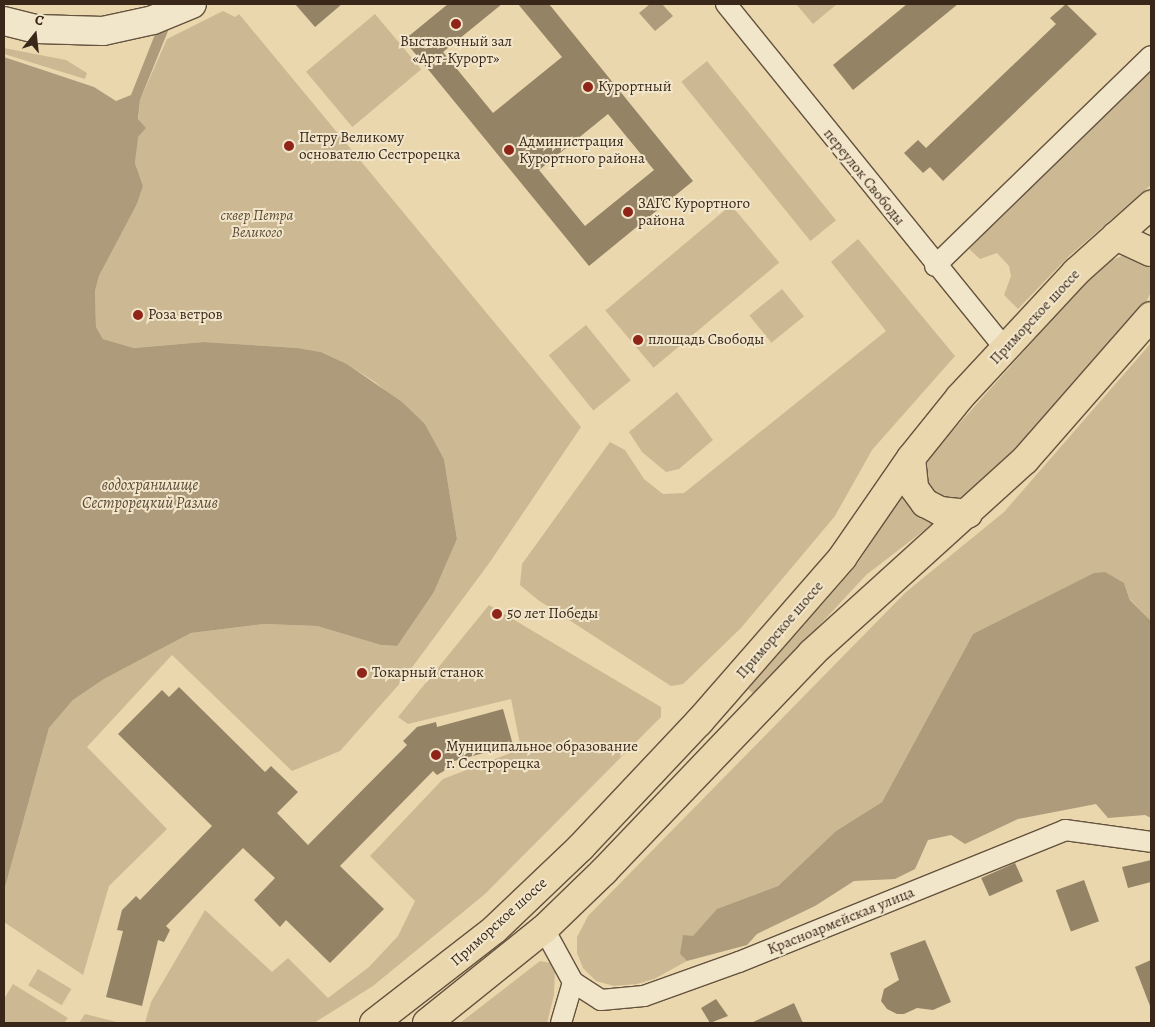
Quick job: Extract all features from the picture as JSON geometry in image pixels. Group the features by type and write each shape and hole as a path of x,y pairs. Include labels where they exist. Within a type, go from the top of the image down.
{"highway":[{"name":"Приморское шоссе","path":"374,1023 495,930 581,846 699,722 842,558 910,458 1005,348 1076,272 1151,205"},
{"path":"1116,236 1151,252"},
{"name":"Приморское шоссе","path":"427,1023 544,929 671,804 812,653 968,514 1037,446 1151,316"},
{"path":"910,458 914,488 925,502 940,511 968,514"}],"main road":[{"path":"4,21 37,29 74,32 103,31 153,20 191,5"}],"street":[{"name":"переулок Свободы","path":"726,4 935,266 1005,348"},
{"path":"935,266 1151,56"},
{"name":"Красноармейская улица","path":"573,982 601,1000 644,996 739,962 1065,830 1151,842"},
{"path":"544,929 573,982 561,1023"}],"green space":[{"path":"796,4 837,4 813,24"},
{"name":"сквер Петра Великого","path":"223,11 235,17 239,14 581,427 490,562 402,681 340,751 292,771 172,655 87,747 167,829 109,886 83,975 4,922 4,891 49,728 73,700 104,679 191,633 264,624 317,626 381,645 396,646 434,592 457,539 444,459 425,424 375,382 347,364 321,352 298,348 203,342 134,348 103,339 96,327 95,291 99,276 137,204 143,186 135,163 140,100 167,39"},
{"path":"375,14 421,69 352,127 306,72"},
{"path":"4,48 66,60 87,73 85,79 4,54"},
{"path":"707,61 836,220 810,241 681,82"},
{"path":"1151,70 1151,185 1068,257 1018,309 1004,295 1011,276 1009,266 997,253 980,259 969,249"},
{"path":"731,205 779,262 654,368 605,310"},
{"path":"858,239 955,356 872,450 835,516 741,628 683,684 671,686 538,600 520,585 522,564 610,442 625,450 644,479 663,494 684,493 886,331 831,262"},
{"path":"1124,255 1137,257 1150,266 1151,292 1144,306 1073,388 982,482 956,502 942,501 925,483 924,469 930,456 1087,281 1112,260"},
{"path":"782,289 804,316 771,343 749,315"},
{"path":"586,325 631,380 593,410 549,355"},
{"path":"1151,343 1151,621 1130,599 1124,583 973,634 882,802 836,831 778,886 718,909 680,954 687,961 654,979 637,984 614,986 596,981 583,968 577,953 577,937 588,916 906,592 1004,512"},
{"path":"677,392 713,440 679,469 666,472 642,452 629,432"},
{"path":"903,493 935,522 866,575 755,695 748,689 856,566"},
{"path":"489,605 661,707 661,717 485,894 373,986 314,1023 145,1023 151,1002 205,910 272,972 288,958 328,998 369,967 398,936 415,901 370,856 443,779 521,749 511,699 408,724 398,717"},
{"path":"540,961 551,963 555,969 554,995 547,1023 460,1023"},
{"path":"38,969 71,989 62,1005 28,985"},
{"path":"13,984 68,1018 64,1023 4,1023 4,999"},
{"path":"85,1014 121,1023 79,1023"}],"water":[{"name":"водохранилище Сестрорецкий Разлив","path":"167,4 179,4 140,100 138,119 146,128 138,137 135,163 143,186 137,204 99,276 95,291 96,327 103,339 134,348 203,342 298,348 321,352 347,364 402,402 425,424 444,459 457,539 434,592 397,646 381,645 317,626 264,624 191,633 104,679 73,700 49,728 4,891 4,57 94,87 116,101 131,95"},
{"path":"650,4 662,4 673,16 655,31 639,13"},
{"path":"1105,572 1124,583 1130,600 1151,621 1151,818 1145,815 1108,818 1096,804 1018,819 965,844 951,835 928,840 915,869 895,879 854,881 815,906 757,934 747,945 687,961 680,954 683,935 693,936 717,909 778,886 836,831 882,802 973,634 1094,573"}],"building":[{"path":"295,4 342,4 315,27"},
{"path":"448,4 502,4 443,52 493,113 562,57 518,4 549,4 693,181 589,266 404,40","holes":["608,114 654,170 585,226 539,170"]},
{"path":"907,4 958,4 853,90 833,65"},
{"path":"1066,4 1097,34 943,181 930,167 923,173 904,153 918,140 926,148 1056,24 1050,18"},
{"path":"179,687 265,772 271,766 298,792 277,813 308,845 407,745 403,741 417,727 436,722 437,727 503,709 513,745 447,763 449,768 437,775 433,771 340,866 384,909 330,963 286,920 280,927 254,900 275,878 243,848 166,926 170,930 164,942 158,940 142,1006 106,997 123,931 117,930 122,910 136,896 140,900 212,826 118,734 162,690 169,697"},
{"path":"1151,860 1151,882 1128,888 1122,867"},
{"path":"1015,863 1023,881 989,896 981,878"},
{"path":"1084,880 1099,921 1071,932 1056,890"},
{"path":"925,940 951,1002 933,1010 917,1008 904,1014 897,1014 887,1009 881,1001 884,989 899,980 890,953"},
{"path":"1151,960 1151,1006 1150,1006 1135,967"},
{"path":"716,999 728,1016 710,1023 701,1008"},
{"path":"794,1003 803,1023 751,1023"}],"place":[{"name":"Выставочный зал «Арт-Курорт»","path":"456,24"},
{"name":"Курортный","path":"588,87"},
{"name":"Петру Великому основателю Сестрорецка","path":"289,146"},
{"name":"Администрация Курортного района","path":"509,150"},
{"name":"ЗАГС Курортного района","path":"628,212"},
{"name":"Роза ветров","path":"138,315"},
{"name":"площадь Свободы","path":"638,340"},
{"name":"50 лет Победы","path":"497,614"},
{"name":"Токарный станок","path":"362,673"},
{"name":"Муниципальное образование г. Сестрорецка","path":"436,755"}]}
